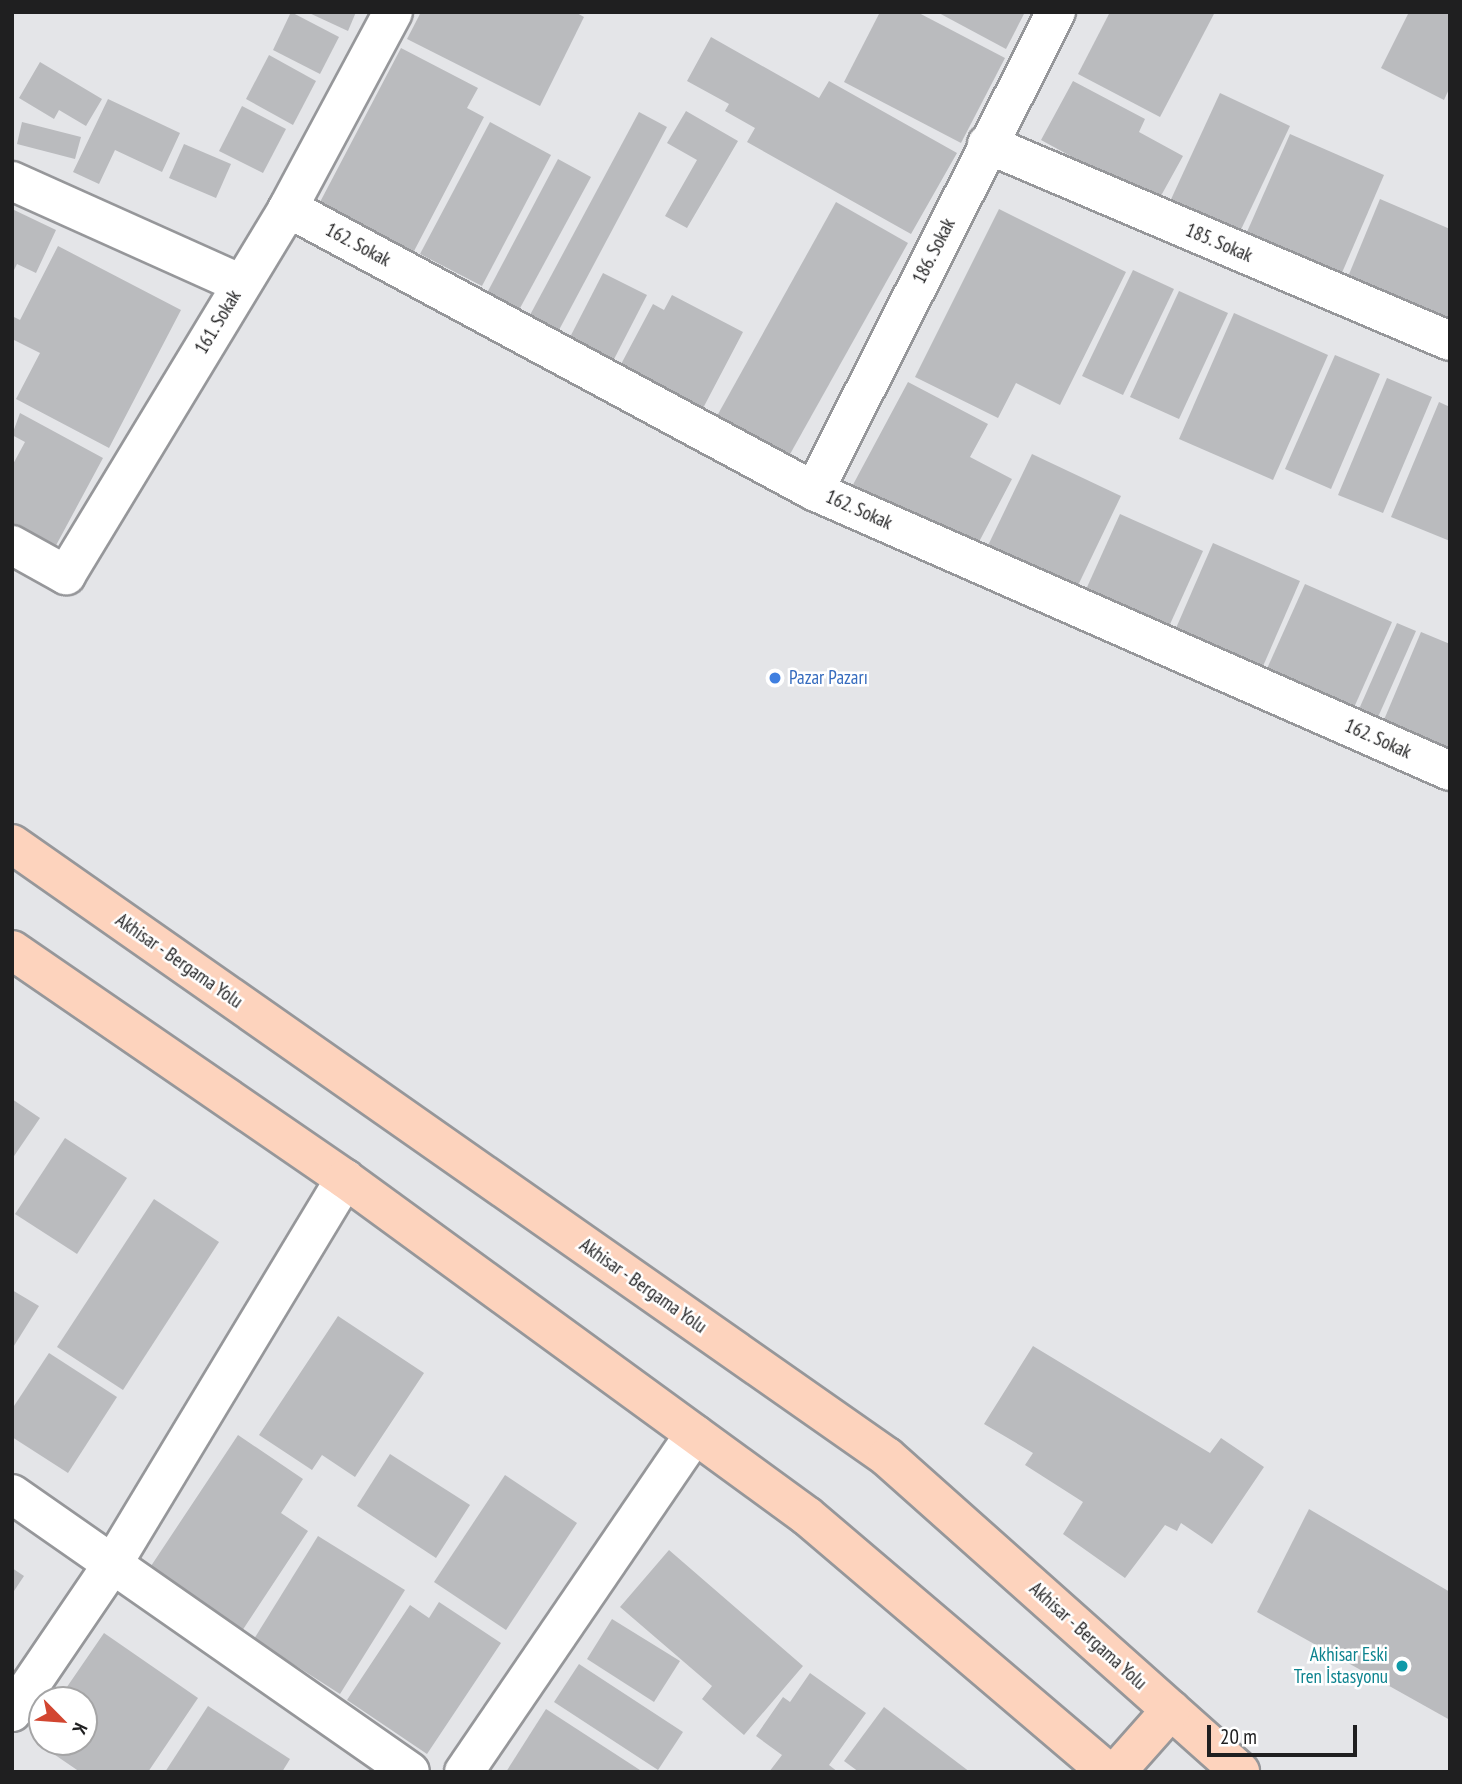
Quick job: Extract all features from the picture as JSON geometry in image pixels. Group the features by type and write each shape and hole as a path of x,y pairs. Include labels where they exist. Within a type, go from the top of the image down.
{"main road":[{"name":"Akhisar - Bergama Yolu","path":"12,844 887,1457 1240,1772"},
{"path":"12,950 345,1179 807,1516 1108,1772"},
{"path":"1116,1772 1171,1710"}],"street":[{"name":"161. Sokak","path":"12,545 66,575 288,208 393,12"},
{"name":"186. Sokak","path":"814,491 1056,12"},
{"name":"185. Sokak","path":"987,144 1450,341"},
{"path":"12,181 241,284"},
{"name":"162. Sokak","path":"288,208 814,491 1450,771"},
{"path":"12,1712 112,1565 345,1179"},
{"path":"464,1772 695,1434"},
{"path":"12,1494 410,1772"}],"building":[{"path":"291,12 339,37 320,74 273,50"},
{"path":"307,12 356,12 348,31"},
{"path":"421,12 575,12 584,17 540,106 407,39"},
{"path":"880,12 917,12 1005,58 961,143 844,82"},
{"path":"937,12 1025,12 1006,49"},
{"path":"1110,12 1215,12 1160,117 1078,74"},
{"path":"1409,12 1450,12 1450,87 1444,100 1381,68"},
{"path":"711,37 819,98 829,81 957,153 911,234 747,142 755,128 725,111 729,104 687,81"},
{"path":"401,48 478,88 467,108 484,117 413,253 319,204"},
{"path":"269,55 316,81 293,125 246,99"},
{"path":"40,62 102,99 86,126 59,110 54,119 19,98"},
{"path":"1073,81 1145,119 1139,132 1183,156 1157,203 1041,140"},
{"path":"1220,93 1290,126 1236,240 1167,208"},
{"path":"108,99 180,133 162,172 115,150 99,184 73,172"},
{"path":"242,106 286,129 263,173 219,151"},
{"path":"686,111 738,141 687,228 665,216 697,160 667,143"},
{"path":"639,112 667,127 559,330 530,315"},
{"path":"22,122 81,137 75,159 17,144"},
{"path":"490,122 551,155 482,286 420,254"},
{"path":"1290,134 1384,175 1338,282 1243,241"},
{"path":"184,144 231,164 216,198 169,178"},
{"path":"558,159 591,177 519,310 487,293"},
{"path":"1380,199 1450,229 1450,321 1345,284"},
{"path":"836,202 908,243 789,456 717,416"},
{"path":"12,209 56,230 36,273 17,264 12,274"},
{"path":"999,209 1126,272 1060,405 1016,383 998,418 915,377"},
{"path":"58,246 181,310 109,448 16,399 40,353 12,339 12,316 20,320"},
{"path":"1133,270 1174,289 1123,395 1082,376"},
{"path":"603,273 647,295 611,365 567,343"},
{"path":"1179,291 1228,313 1179,419 1130,397"},
{"path":"672,295 743,332 701,412 619,368 653,304 664,310"},
{"path":"1234,313 1328,355 1273,480 1179,439"},
{"path":"1335,355 1380,374 1331,489 1285,469"},
{"path":"1387,378 1432,397 1383,513 1338,495"},
{"path":"908,382 988,424 970,457 1012,479 970,559 848,494"},
{"path":"1439,402 1450,407 1450,541 1391,517"},
{"path":"20,413 103,458 53,551 12,529 12,466 25,442 12,435"},
{"path":"1032,454 1121,496 1070,602 981,560"},
{"path":"1120,514 1203,551 1162,642 1079,605"},
{"path":"1213,543 1300,581 1257,680 1170,642"},
{"path":"1305,584 1392,622 1348,721 1261,682"},
{"path":"1397,623 1416,631 1371,733 1352,725"},
{"path":"1421,632 1450,644 1450,763 1378,734"},
{"path":"12,1099 40,1118 12,1159"},
{"path":"65,1138 127,1178 77,1254 15,1214"},
{"path":"154,1199 219,1242 123,1390 57,1347"},
{"path":"12,1290 39,1306 12,1349"},
{"path":"338,1316 424,1373 355,1477 322,1455 312,1470 259,1435"},
{"path":"1033,1346 1210,1453 1221,1438 1264,1467 1212,1544 1181,1523 1177,1531 1165,1525 1125,1578 1063,1534 1083,1502 1025,1465 1033,1453 984,1424"},
{"path":"49,1353 117,1397 68,1473 12,1437 12,1409"},
{"path":"238,1435 303,1479 281,1513 308,1531 242,1631 149,1569"},
{"path":"390,1454 470,1505 436,1558 357,1506"},
{"path":"505,1475 577,1523 506,1630 434,1582"},
{"name":"Akhisar Eski Tren İstasyonu","path":"1309,1509 1450,1592 1450,1720 1257,1612"},
{"path":"318,1536 405,1590 340,1694 254,1639"},
{"path":"669,1550 803,1666 744,1735 702,1699 712,1686 620,1607"},
{"path":"12,1568 24,1576 12,1594"},
{"path":"439,1602 501,1643 427,1754 347,1700 410,1605 429,1618"},
{"path":"612,1619 680,1661 654,1702 587,1659"},
{"path":"104,1633 198,1698 148,1772 80,1772 57,1756 98,1756 98,1686 68,1686"},
{"path":"579,1664 683,1732 658,1770 554,1702"},
{"path":"810,1673 866,1713 829,1765 838,1772 769,1772 782,1755 756,1736 783,1697 790,1702"},
{"path":"208,1706 290,1759 282,1772 165,1772"},
{"path":"884,1707 970,1772 859,1772 844,1761"},
{"path":"546,1709 643,1772 506,1772"}],"place":[{"name":"Pazar Pazarı","path":"775,678"},
{"name":"Akhisar Eski Tren İstasyonu","path":"1402,1666"}]}
